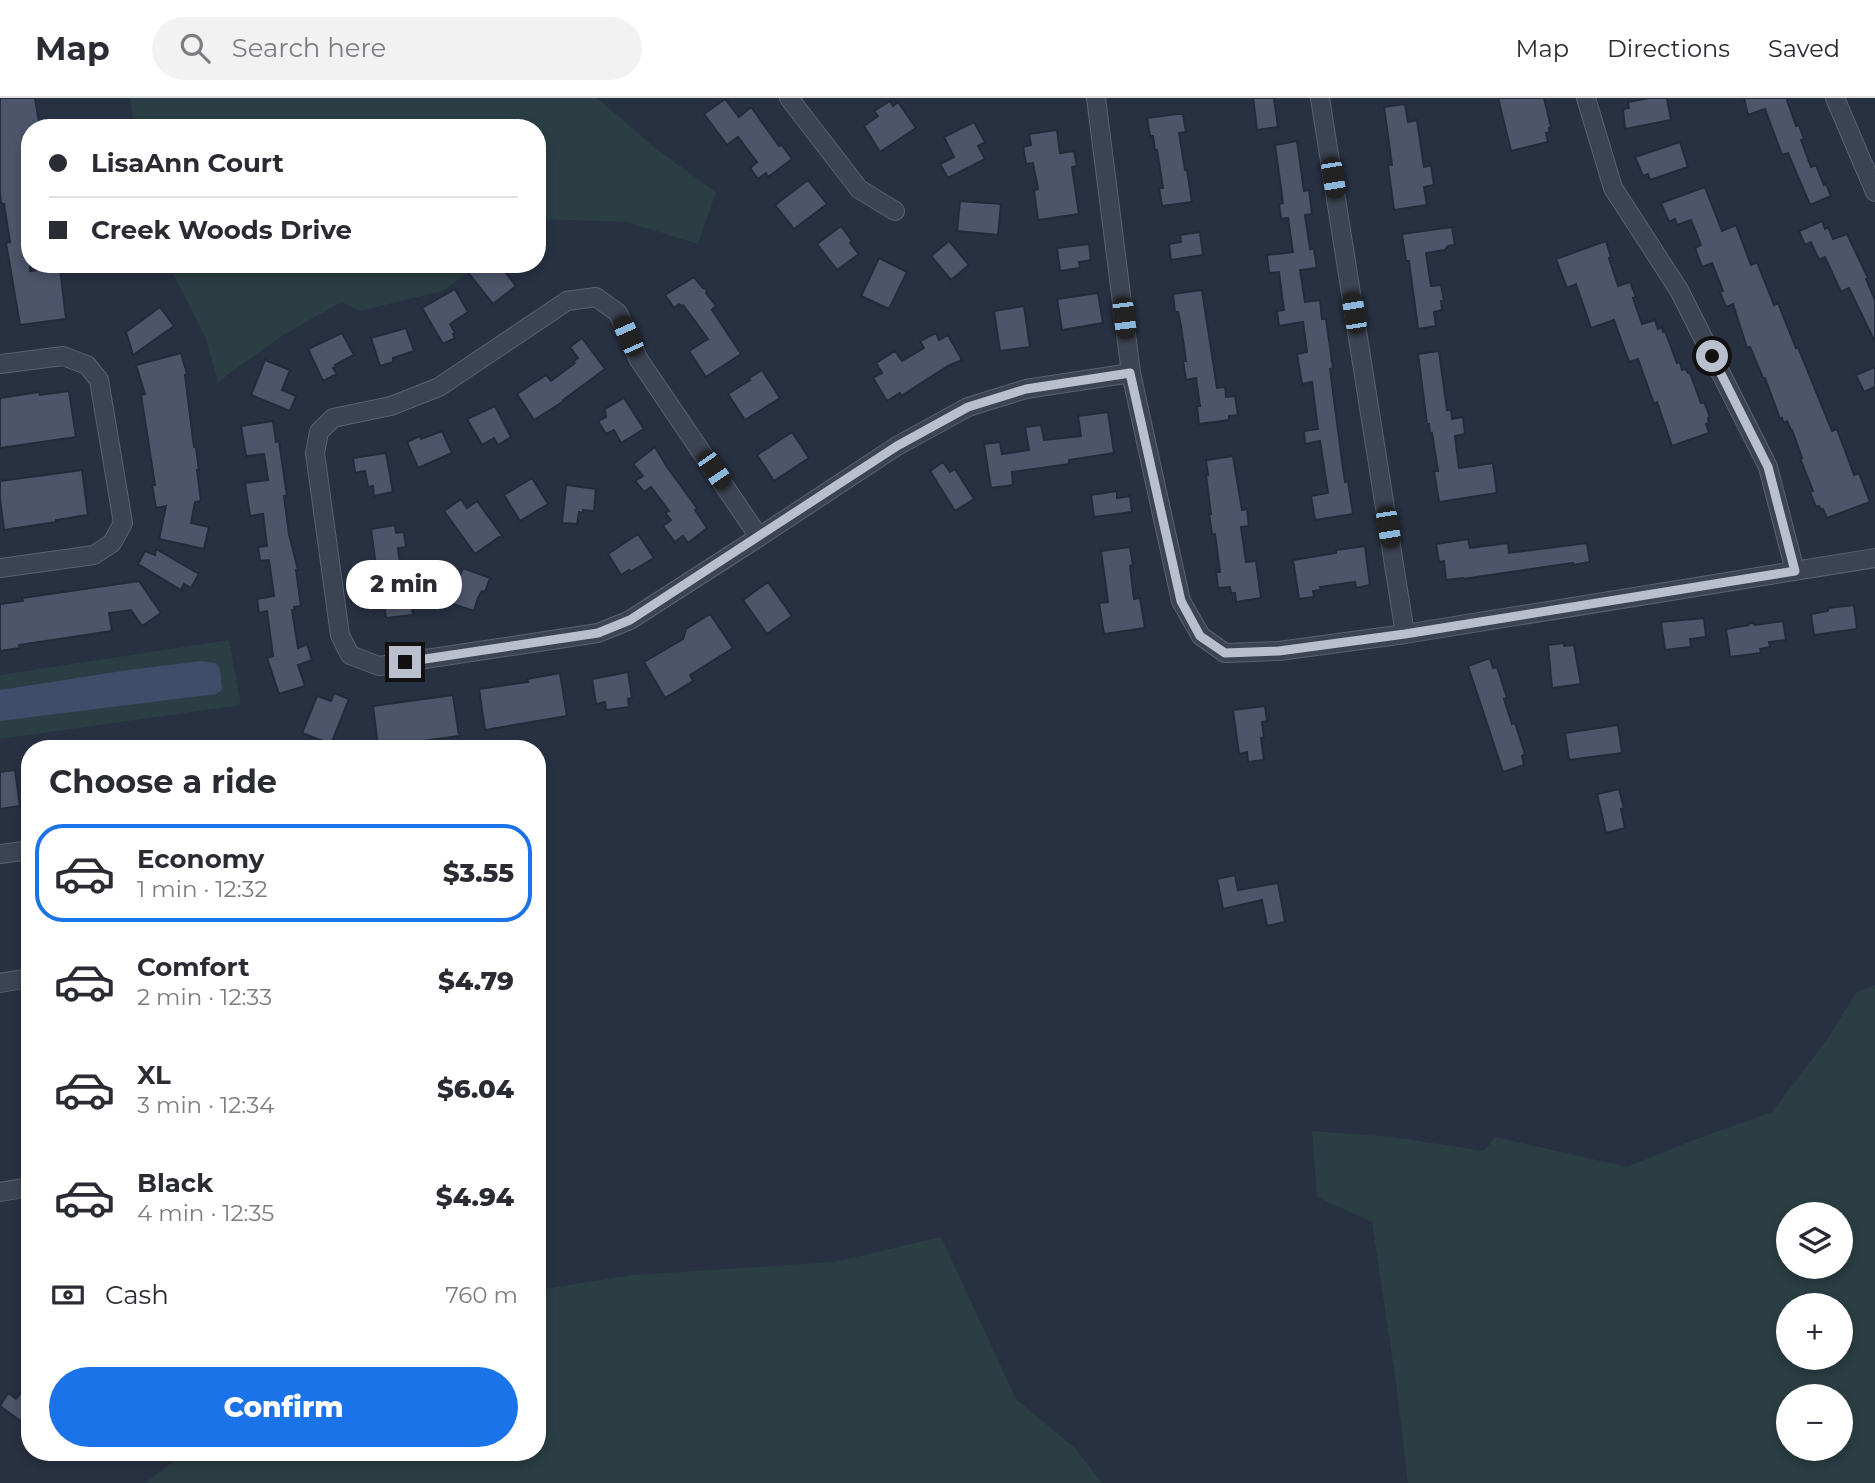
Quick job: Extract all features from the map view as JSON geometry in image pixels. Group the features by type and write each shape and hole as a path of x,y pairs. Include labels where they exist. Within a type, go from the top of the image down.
{"street":[{"path":"789,98 859,189 895,211"},
{"path":"1096,98 1130,373 1181,601 1200,636 1225,653 1279,651 1405,634 1875,558"},
{"path":"1320,98 1405,634"},
{"path":"1586,98 1613,188 1679,290 1768,467 1795,571"},
{"path":"1835,98 1875,192"},
{"path":"759,537 639,360 618,313 596,297 567,301 439,387 391,406 334,418 319,432 315,453 340,635 350,655 379,666 598,633 630,620 759,537 897,446 968,407 1026,389 1130,373"},
{"path":"0,364 63,356 87,365 99,380 123,523 112,543 94,555 0,568"},
{"path":"0,854 21,851"},
{"path":"0,983 21,980"},
{"path":"0,1192 21,1188"}],"green space":[{"path":"130,98 597,98 659,151 716,192 698,244 627,222 546,219 546,119 133,119"},
{"path":"173,273 468,273 442,291 360,311 342,302 283,335 218,382 205,336"},
{"path":"229,640 241,705 0,739 0,675"},
{"path":"1875,985 1875,1483 1408,1483 1372,1222 1317,1197 1312,1131 1393,1137 1484,1151 1495,1137 1627,1167 1772,1112 1828,1038 1856,993"},
{"path":"941,1237 1016,1399 1075,1448 1102,1483 146,1483 173,1461 546,1461 546,1289 633,1275 834,1262"}],"water":[{"path":"201,661 216,663 220,669 222,690 216,694 0,721 0,690"}],"building":[{"path":"0,98 35,98 38,119 21,119 21,273 61,273 66,319 20,325 6,243 10,242 0,194"},
{"path":"1253,98 1274,98 1278,127 1257,130"},
{"path":"1498,98 1544,98 1551,127 1550,132 1546,133 1548,142 1511,151"},
{"path":"1667,98 1671,120 1625,129 1623,109 1629,108 1628,102"},
{"path":"1744,98 1790,98 1787,100 1796,126 1799,125 1804,139 1801,140 1811,167 1816,165 1831,196 1810,205 1788,153 1782,155 1765,109 1748,115"},
{"path":"725,99 739,117 751,107 779,146 781,144 792,159 768,177 766,173 758,179 750,168 757,162 738,137 727,145 704,114"},
{"path":"890,101 893,106 898,102 916,128 880,152 864,126 878,116 874,111"},
{"path":"1405,104 1408,122 1417,120 1424,167 1431,165 1434,185 1424,187 1427,205 1394,210 1388,165 1392,165 1384,107"},
{"path":"1183,114 1186,132 1179,133 1192,202 1162,206 1159,188 1163,188 1157,150 1153,136 1150,136 1147,118"},
{"path":"974,122 985,142 978,146 985,159 948,178 940,164 954,157 944,137"},
{"path":"1057,130 1060,153 1074,151 1077,166 1072,167 1079,214 1038,220 1034,190 1038,189 1033,163 1026,164 1023,147 1031,145 1029,134"},
{"path":"1297,141 1304,191 1309,190 1312,214 1305,215 1310,249 1314,249 1317,268 1300,270 1305,302 1320,300 1322,319 1326,319 1345,482 1348,481 1353,514 1315,520 1311,496 1328,493 1320,441 1305,444 1304,431 1318,429 1312,382 1302,384 1297,354 1307,352 1303,322 1279,326 1277,311 1284,310 1279,272 1269,273 1267,255 1293,252 1288,218 1281,219 1279,204 1283,203 1275,145"},
{"path":"1680,142 1688,167 1650,180 1648,174 1643,176 1635,157"},
{"path":"808,180 827,204 794,229 775,205"},
{"path":"1705,187 1722,231 1736,225 1751,265 1757,262 1774,305 1778,303 1796,348 1798,347 1832,431 1837,429 1854,475 1859,473 1870,502 1827,518 1823,509 1816,507 1792,430 1787,421 1784,423 1782,418 1780,419 1765,378 1750,347 1747,348 1733,304 1726,307 1712,263 1702,267 1695,248 1701,245 1691,220 1677,225 1675,219 1669,222 1661,203"},
{"path":"960,201 1001,204 998,235 957,231"},
{"path":"1822,221 1833,239 1847,234 1868,278 1866,279 1875,300 1875,342 1849,288 1841,292 1825,257 1819,260 1811,242 1805,245 1799,231"},
{"path":"841,226 859,254 837,270 817,244"},
{"path":"1452,227 1455,245 1448,246 1445,250 1426,253 1431,286 1441,285 1444,301 1441,301 1442,310 1434,312 1436,326 1418,329 1409,261 1406,261 1402,234"},
{"path":"1200,232 1203,255 1171,260 1169,244 1181,242 1180,235"},
{"path":"949,241 969,265 951,280 931,256"},
{"path":"1606,241 1618,286 1630,282 1642,324 1655,320 1658,329 1662,327 1677,363 1680,362 1682,370 1686,369 1690,373 1701,403 1704,402 1710,417 1709,423 1706,424 1709,433 1672,446 1638,359 1629,362 1614,320 1591,328 1576,284 1567,288 1556,259"},
{"path":"1089,244 1091,260 1079,262 1080,268 1060,271 1057,248"},
{"path":"879,258 907,272 889,309 861,296"},
{"path":"469,273 506,273 516,286 493,304"},
{"path":"694,277 707,289 706,293 716,306 712,310 741,354 706,377 689,351 708,339 683,305 679,304 674,308 665,295"},
{"path":"455,289 468,312 450,324 455,338 443,344 422,308"},
{"path":"1202,290 1217,388 1225,387 1226,397 1235,396 1238,415 1229,416 1229,420 1199,424 1197,406 1200,406 1196,378 1186,380 1181,326 1178,312 1175,312 1173,294"},
{"path":"1098,293 1103,323 1062,330 1057,299"},
{"path":"1024,306 1030,347 1000,351 994,311"},
{"path":"160,307 174,326 133,355 126,332"},
{"path":"406,328 414,351 380,366 371,338"},
{"path":"342,333 354,355 335,365 333,368 337,374 323,381 308,349"},
{"path":"936,333 939,340 948,335 962,360 901,396 900,393 887,401 873,378 882,373 876,363 895,351 902,361 924,348 920,341"},
{"path":"582,338 605,369 534,420 517,394 546,375 551,381 575,363 578,358 570,347"},
{"path":"1439,351 1447,410 1451,410 1452,419 1463,417 1465,434 1455,436 1459,468 1493,463 1497,493 1439,502 1434,471 1438,471 1432,433 1430,434 1427,424 1418,354"},
{"path":"181,353 187,374 201,501 195,502 191,523 209,527 204,549 159,539 166,506 156,508 141,395 145,394 136,365"},
{"path":"265,360 290,370 282,390 296,396 290,411 251,395"},
{"path":"1875,367 1875,387 1864,392 1856,375"},
{"path":"762,370 780,398 745,420 728,394"},
{"path":"69,391 76,437 0,448 0,398"},
{"path":"624,398 644,429 621,443 614,430 606,434 598,421 606,417 605,409"},
{"path":"495,406 511,437 498,445 494,438 482,445 467,419"},
{"path":"1108,412 1114,453 1069,460 1069,464 1012,472 1013,485 991,488 984,444 1000,442 1002,454 1029,450 1025,427 1041,425 1044,440 1081,436 1078,416"},
{"path":"273,421 276,442 279,441 287,496 284,496 289,534 298,570 301,606 292,610 298,648 307,644 312,660 298,665 305,686 279,694 267,658 273,656 267,611 259,613 257,599 274,596 269,560 260,561 258,547 267,546 263,514 250,516 245,483 268,480 264,454 246,456 241,426"},
{"path":"442,431 452,453 418,468 407,442"},
{"path":"792,432 809,458 774,481 757,455"},
{"path":"655,447 697,508 695,510 707,528 688,543 683,536 675,542 663,526 671,520 665,513 669,511 651,487 644,492 635,481 643,476 633,464"},
{"path":"386,453 393,492 374,496 373,486 368,487 365,471 355,473 353,458"},
{"path":"1233,456 1242,510 1247,509 1249,526 1241,527 1246,562 1256,561 1261,598 1236,602 1235,593 1231,593 1230,587 1218,588 1216,572 1220,572 1215,534 1212,534 1209,514 1206,475 1206,460"},
{"path":"943,462 950,472 955,469 974,499 955,511 930,471"},
{"path":"82,470 88,515 4,530 0,481"},
{"path":"532,478 548,504 520,521 504,495"},
{"path":"566,485 596,489 594,511 579,512 577,524 562,523"},
{"path":"1117,491 1117,498 1130,496 1132,512 1094,517 1091,495"},
{"path":"461,499 467,508 477,501 503,537 475,554 444,511"},
{"path":"395,525 396,533 404,532 406,547 398,548 403,583 408,582 413,615 386,618 384,604 381,604 371,529"},
{"path":"638,534 654,558 621,575 608,554"},
{"path":"1468,539 1470,548 1508,543 1509,553 1587,543 1590,562 1446,580 1444,561 1439,562 1436,544"},
{"path":"1365,546 1370,585 1356,588 1355,582 1320,587 1321,590 1313,591 1314,597 1299,599 1293,560"},
{"path":"1130,547 1134,599 1140,598 1145,628 1104,634 1099,603 1108,602 1101,551"},
{"path":"156,549 199,574 191,588 184,584 181,590 138,564 145,551 155,555"},
{"path":"463,568 490,578 474,611 450,603"},
{"path":"139,581 161,613 142,626 131,610 109,613 112,631 19,645 20,648 0,651 0,604 23,601 22,598"},
{"path":"768,582 792,616 767,634 743,600"},
{"path":"1854,605 1857,629 1814,635 1811,614 1828,611 1828,608"},
{"path":"710,614 733,648 690,675 693,681 665,698 644,662 683,639 686,629"},
{"path":"1704,618 1706,637 1690,639 1691,647 1665,650 1661,622"},
{"path":"1783,621 1786,640 1769,642 1770,647 1760,649 1761,653 1730,657 1726,629 1751,622 1755,625"},
{"path":"1564,643 1564,646 1574,645 1581,684 1552,688 1548,645"},
{"path":"1490,658 1493,668 1497,667 1512,724 1515,723 1525,754 1522,756 1524,765 1503,772 1468,666"},
{"path":"628,672 632,698 628,699 629,707 606,710 605,702 596,704 592,679"},
{"path":"560,673 567,716 485,730 479,689 528,682 527,679"},
{"path":"334,693 349,699 333,740 320,740 302,733 317,696 331,701"},
{"path":"453,695 459,736 430,740 377,740 373,706"},
{"path":"1265,706 1267,721 1262,722 1264,737 1261,738 1264,760 1248,762 1247,752 1239,754 1233,710"},
{"path":"1618,725 1622,753 1569,760 1565,733"},
{"path":"15,770 20,806 0,809 0,772"},
{"path":"1619,789 1625,828 1606,833 1597,794"},
{"path":"1235,875 1238,890 1278,883 1285,922 1267,926 1262,900 1223,909 1217,879"},
{"path":"8,1393 16,1399 21,1393 21,1421 0,1406"}],"route":[{"path":"405,662 598,633 630,620 897,446 968,407 1026,389 1130,373 1181,601 1200,636 1225,653 1279,651 1405,634 1795,571 1768,467 1712,356"}]}
